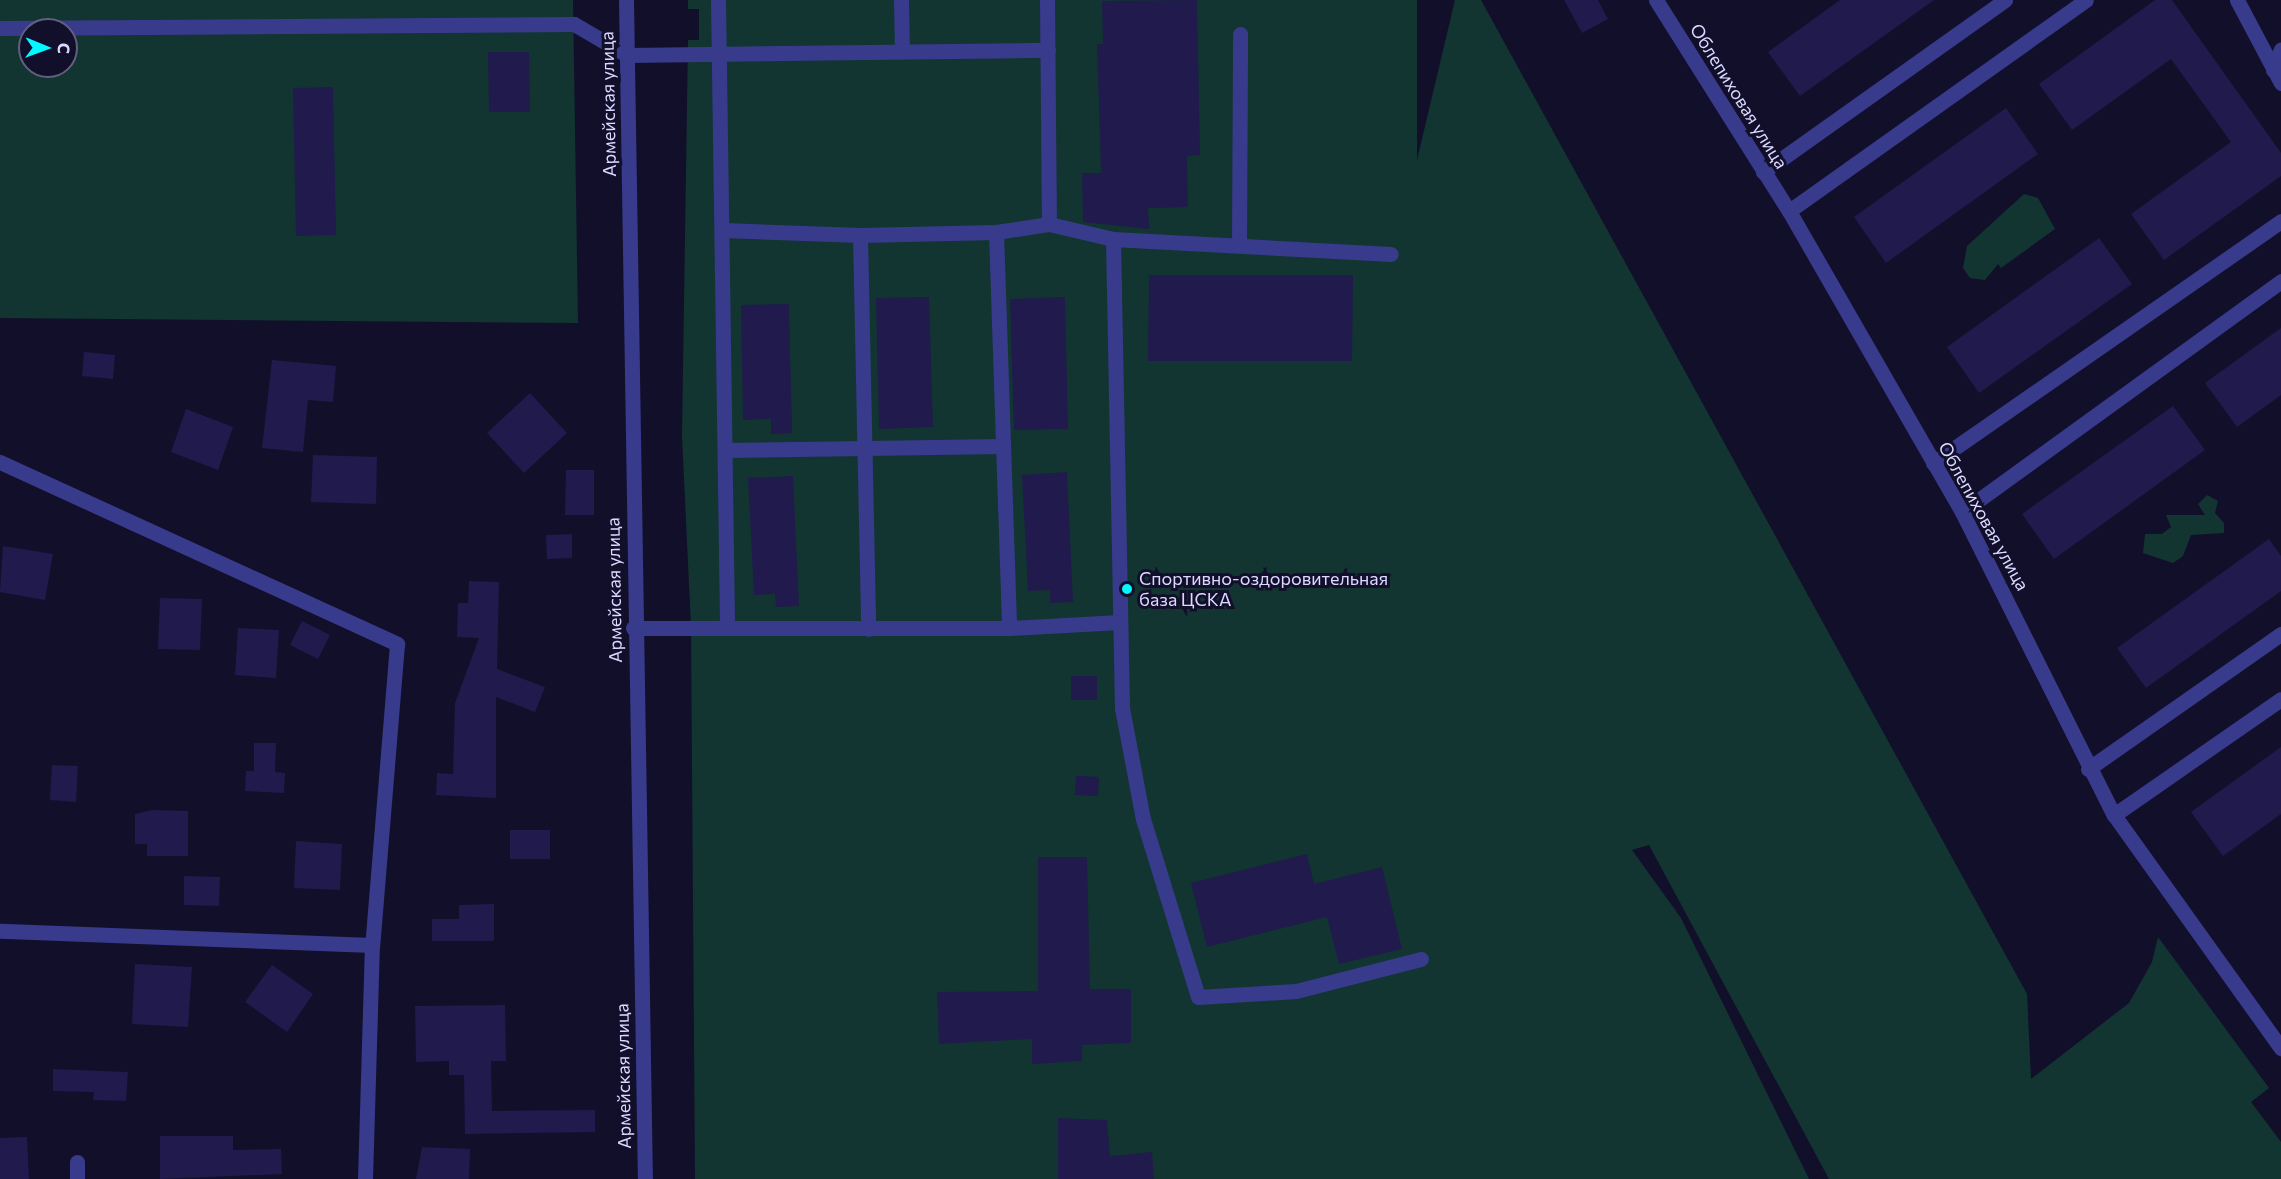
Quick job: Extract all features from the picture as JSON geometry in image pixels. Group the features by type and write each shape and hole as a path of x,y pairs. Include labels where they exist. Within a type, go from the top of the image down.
{"street":[{"name":"Армейская улица","path":"626,0 633,628 645,1179"},
{"path":"718,0 727,624"},
{"path":"901,0 902,51"},
{"path":"1047,0 1049,224"},
{"name":"Облепиховая улица","path":"1656,0 1788,211 1962,512 2088,769 2114,815 2281,1048"},
{"path":"1763,172 2005,0"},
{"path":"1788,211 2086,0"},
{"path":"2237,0 2277,76"},
{"path":"0,28 573,24 627,55 717,51 1048,50"},
{"path":"1239,245 1240,34"},
{"path":"2277,76 2281,49"},
{"path":"1934,463 2281,221"},
{"path":"723,230 860,235 996,232 1049,224 1113,239 1391,254"},
{"path":"996,232 1009,628"},
{"path":"860,235 868,629"},
{"path":"1113,239 1122,708 1143,819 1198,997 1296,991 1421,959"},
{"path":"1962,512 2281,281"},
{"path":"725,450 1003,446"},
{"path":"0,462 397,644 372,945 364,1179"},
{"path":"633,628 727,624 868,629 1009,628 1119,622"},
{"path":"2088,769 2281,634"},
{"path":"2114,815 2281,699"},
{"path":"0,931 372,945"},
{"path":"77,1162 77,1179"}],"green space":[{"path":"0,0 573,0 578,323 0,318"},
{"name":"Спортивно-оздоровительная база ЦСКА","path":"688,0 1417,0 1417,160 1455,0 1481,0 2027,994 2031,1079 2129,1003 2152,962 2158,937 2269,1088 2251,1102 2281,1142 2281,1179 1829,1179 1649,845 1632,850 1681,918 1809,1179 695,1179 691,626 682,436 688,40 699,40 699,9 688,9"},
{"path":"2024,194 2038,198 2055,229 2001,268 1998,264 1985,280 1970,278 1963,268 1967,246"},
{"path":"2207,495 2218,501 2215,513 2224,523 2224,533 2191,535 2183,556 2173,563 2143,553 2145,534 2162,534 2171,527 2166,515 2205,515 2198,504"}],"building":[{"path":"1197,0 1200,155 1187,156 1188,207 1148,208 1149,229 1083,222 1082,173 1101,173 1097,44 1103,44 1102,1"},
{"path":"1564,0 1598,0 1608,19 1582,33"},
{"path":"1840,0 1934,0 1800,96 1768,52"},
{"path":"2155,0 2172,0 2281,153 2281,176 2164,260 2131,214 2231,142 2171,59 2072,130 2039,84"},
{"path":"488,52 529,52 530,112 489,112"},
{"path":"333,87 336,235 296,236 293,88"},
{"path":"2006,108 2038,154 1886,263 1854,217"},
{"path":"2099,238 2132,284 1979,393 1947,347"},
{"path":"1149,275 1353,275 1352,361 1148,361"},
{"path":"929,297 933,427 879,429 876,298"},
{"path":"1065,297 1068,429 1014,430 1010,299"},
{"path":"789,304 792,433 771,434 771,419 743,420 741,305"},
{"path":"2281,328 2281,395 2237,427 2205,383"},
{"path":"84,352 115,355 113,379 82,376"},
{"path":"272,360 336,366 333,402 308,400 303,452 262,448"},
{"path":"530,393 567,433 524,473 487,433"},
{"path":"2173,406 2205,450 2054,559 2022,514"},
{"path":"186,409 233,427 218,470 171,452"},
{"path":"313,455 377,457 376,504 311,502"},
{"path":"566,470 594,470 594,515 565,515"},
{"path":"1067,472 1073,602 1050,603 1050,590 1028,591 1022,475"},
{"path":"793,476 799,606 776,607 775,594 754,595 748,478"},
{"path":"572,534 572,558 547,559 546,535"},
{"path":"2269,539 2281,556 2281,591 2146,688 2117,648"},
{"path":"3,546 53,554 45,600 0,592"},
{"path":"469,581 499,582 497,669 545,687 535,712 496,697 496,798 436,795 437,773 453,774 455,703 479,638 457,637 458,603 468,603"},
{"path":"160,598 202,599 200,650 158,649"},
{"path":"302,621 330,635 318,659 290,645"},
{"path":"238,628 279,630 276,678 235,675"},
{"path":"1071,676 1097,676 1097,700 1071,700"},
{"path":"254,743 276,743 275,772 285,773 284,793 245,791 246,771 254,771"},
{"path":"2281,747 2281,814 2223,856 2191,812"},
{"path":"52,765 78,766 76,802 50,800"},
{"path":"1076,776 1099,777 1098,796 1075,795"},
{"path":"152,810 188,811 188,856 147,856 147,844 135,844 135,814"},
{"path":"510,830 550,830 550,859 510,859"},
{"path":"296,841 342,844 340,890 294,888"},
{"path":"1307,854 1314,884 1382,867 1402,949 1339,964 1327,917 1207,947 1191,883"},
{"path":"1038,857 1087,857 1090,989 1131,989 1131,1043 1082,1045 1082,1061 1032,1064 1032,1039 939,1044 937,992 1038,991"},
{"path":"184,876 220,877 219,906 184,905"},
{"path":"494,904 494,941 432,941 432,919 459,919 459,905"},
{"path":"135,964 192,967 188,1027 132,1024"},
{"path":"272,965 313,994 287,1032 245,1002"},
{"path":"505,1005 506,1061 491,1061 492,1111 595,1110 595,1132 465,1134 464,1075 449,1075 449,1061 416,1062 415,1006"},
{"path":"53,1069 128,1072 126,1101 93,1100 94,1092 53,1091"},
{"path":"1058,1118 1107,1120 1110,1156 1152,1152 1154,1179 1058,1179"},
{"path":"160,1136 233,1136 233,1150 281,1149 282,1174 160,1179"},
{"path":"27,1137 29,1179 0,1179 0,1138"},
{"path":"422,1147 470,1149 469,1179 416,1179"}],"place":[{"name":"Спортивно-оздоровительная база ЦСКА","path":"1127,589"}]}
